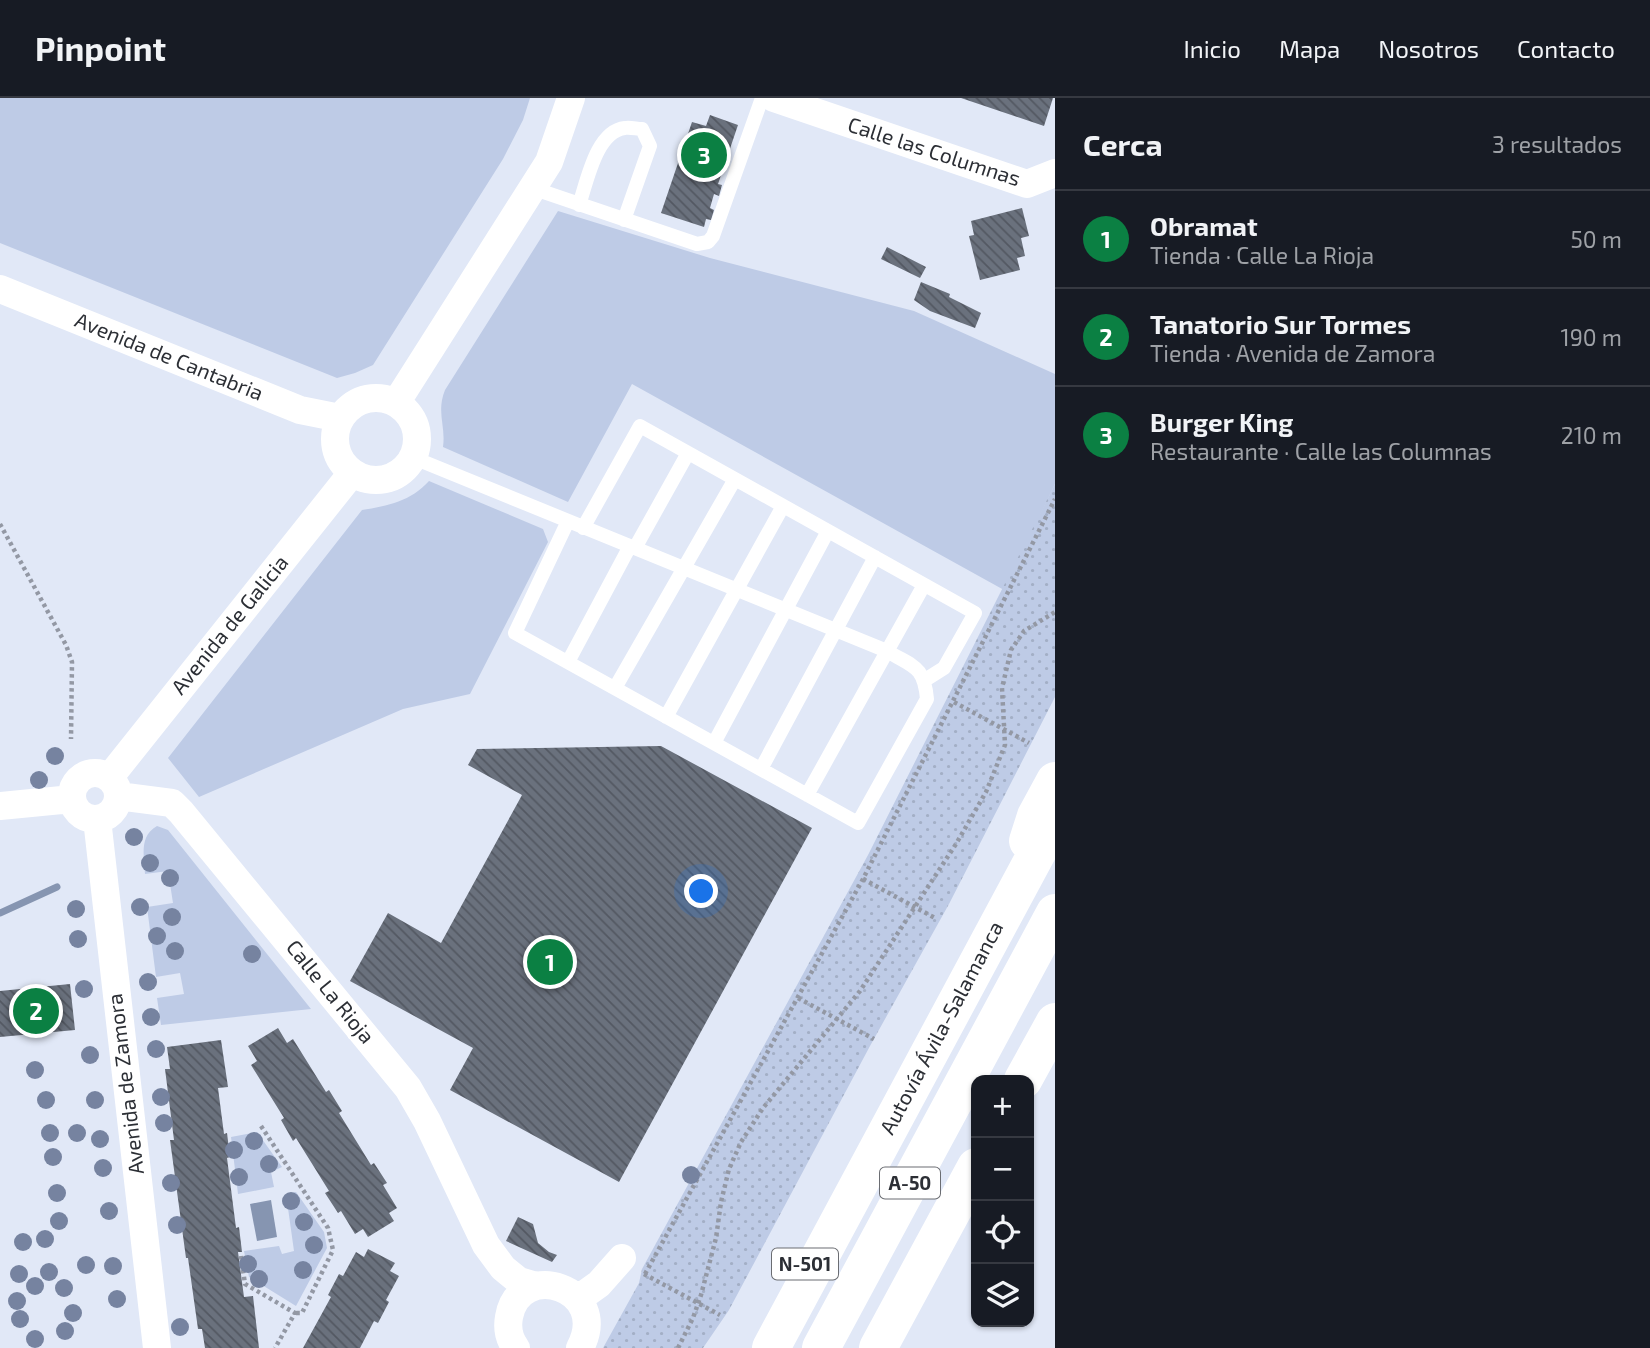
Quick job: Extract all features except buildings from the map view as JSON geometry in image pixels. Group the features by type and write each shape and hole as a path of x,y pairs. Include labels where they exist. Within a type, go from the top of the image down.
{"highway":[{"path":"1011,900 1036,816 1055,780"},
{"name":"Autovía Ávila-Salamanca","path":"779,1334 1055,819"},
{"name":"A-50","path":"821,1348 1055,913"},
{"path":"999,1017 1055,946"},
{"path":"1026,1075 1055,1022"},
{"path":"878,1348 971,1176"},
{"name":"N-501","path":"779,1334 824,1209"}],"street":[{"path":"396,402 549,162 572,98"},
{"name":"Calle las Columnas","path":"774,98 1027,184 1055,173"},
{"name":"Avenida de Cantabria","path":"0,289 300,410 340,418"},
{"path":"384,398 396,402 407,410 418,433 414,458 405,470 393,478 365,480 343,465 335,442 340,418 359,401 384,398"},
{"name":"Avenida de Galicia","path":"114,787 352,473"},
{"path":"97,773 114,787 112,812 97,819 85,817 77,810 72,799 74,786 83,776 97,773"},
{"name":"Calle La Rioja","path":"114,787 172,803 352,1018 408,1088 428,1121 486,1245 503,1268 519,1281 536,1286 559,1286 578,1298"},
{"path":"0,806 72,799"},
{"name":"Avenida de Zamora","path":"97,819 157,1348"},
{"name":"Calle La Rioja","path":"486,1245 488,1265 512,1339"},
{"path":"580,1348 586,1337 588,1324 585,1310 578,1298 599,1284 622,1258"},
{"path":"512,1339 510,1311 520,1296 536,1286"}],"lane":[{"path":"532,188 697,244 708,242 713,236 762,98"},
{"path":"579,205 600,145 611,133 624,128 642,129 650,146 624,220"},
{"path":"583,528 640,426 975,613 944,668 925,680"},
{"path":"568,662 688,453"},
{"path":"414,458 887,651 920,670 925,680 927,699 858,823 515,633 568,521"},
{"path":"615,688 735,479"},
{"path":"666,716 783,506"},
{"path":"714,743 828,531"},
{"path":"761,769 875,557"},
{"path":"807,794 924,585"}],"path":[{"path":"720,1315 645,1274 863,879 1055,499"},
{"path":"0,524 66,645 72,662 71,739"},
{"path":"678,1348 699,1303 711,1261 729,1169 741,1142 763,1108 867,981 956,844 986,792 1005,745 1002,688 1011,650 1024,631 1055,612"},
{"path":"954,702 1029,743"},
{"path":"863,879 935,918"},
{"path":"799,998 874,1039"},
{"path":"241,1256 245,1284 295,1313 302,1313 333,1250 328,1228 261,1126"},
{"path":"275,1348 295,1313"}],"shaded area":[{"path":"0,98 530,98 523,120 503,159 373,365 337,378 0,243"},
{"path":"558,211 710,258 914,311 1055,374 1055,484 1004,590 632,384 568,502 443,447 441,405 445,390"},
{"path":"429,481 543,529 548,542 470,694 403,709 199,797 168,758 362,510 398,502"},
{"path":"1055,484 1055,697 949,904 729,1310 703,1348 603,1348 639,1283 642,1269 868,855"},
{"path":"157,826 168,830 311,1009 161,1025 157,998 184,994 180,973 156,977 147,907 173,903 168,871 145,874 145,841 151,830"},
{"path":"257,1132 282,1167 271,1172 274,1187 238,1194 231,1137"},
{"path":"296,1192 324,1232 327,1248 296,1306 249,1277 244,1251 279,1246 282,1254 294,1251 286,1194"},
{"path":"271,1200 277,1237 257,1241 250,1204"}],"waterway":[{"path":"0,913 57,887"}],"place":[{"name":"Burger King","path":"704,155"},
{"name":"Obramat","path":"550,962"},
{"name":"Tanatorio Sur Tormes","path":"36,1011"}]}
